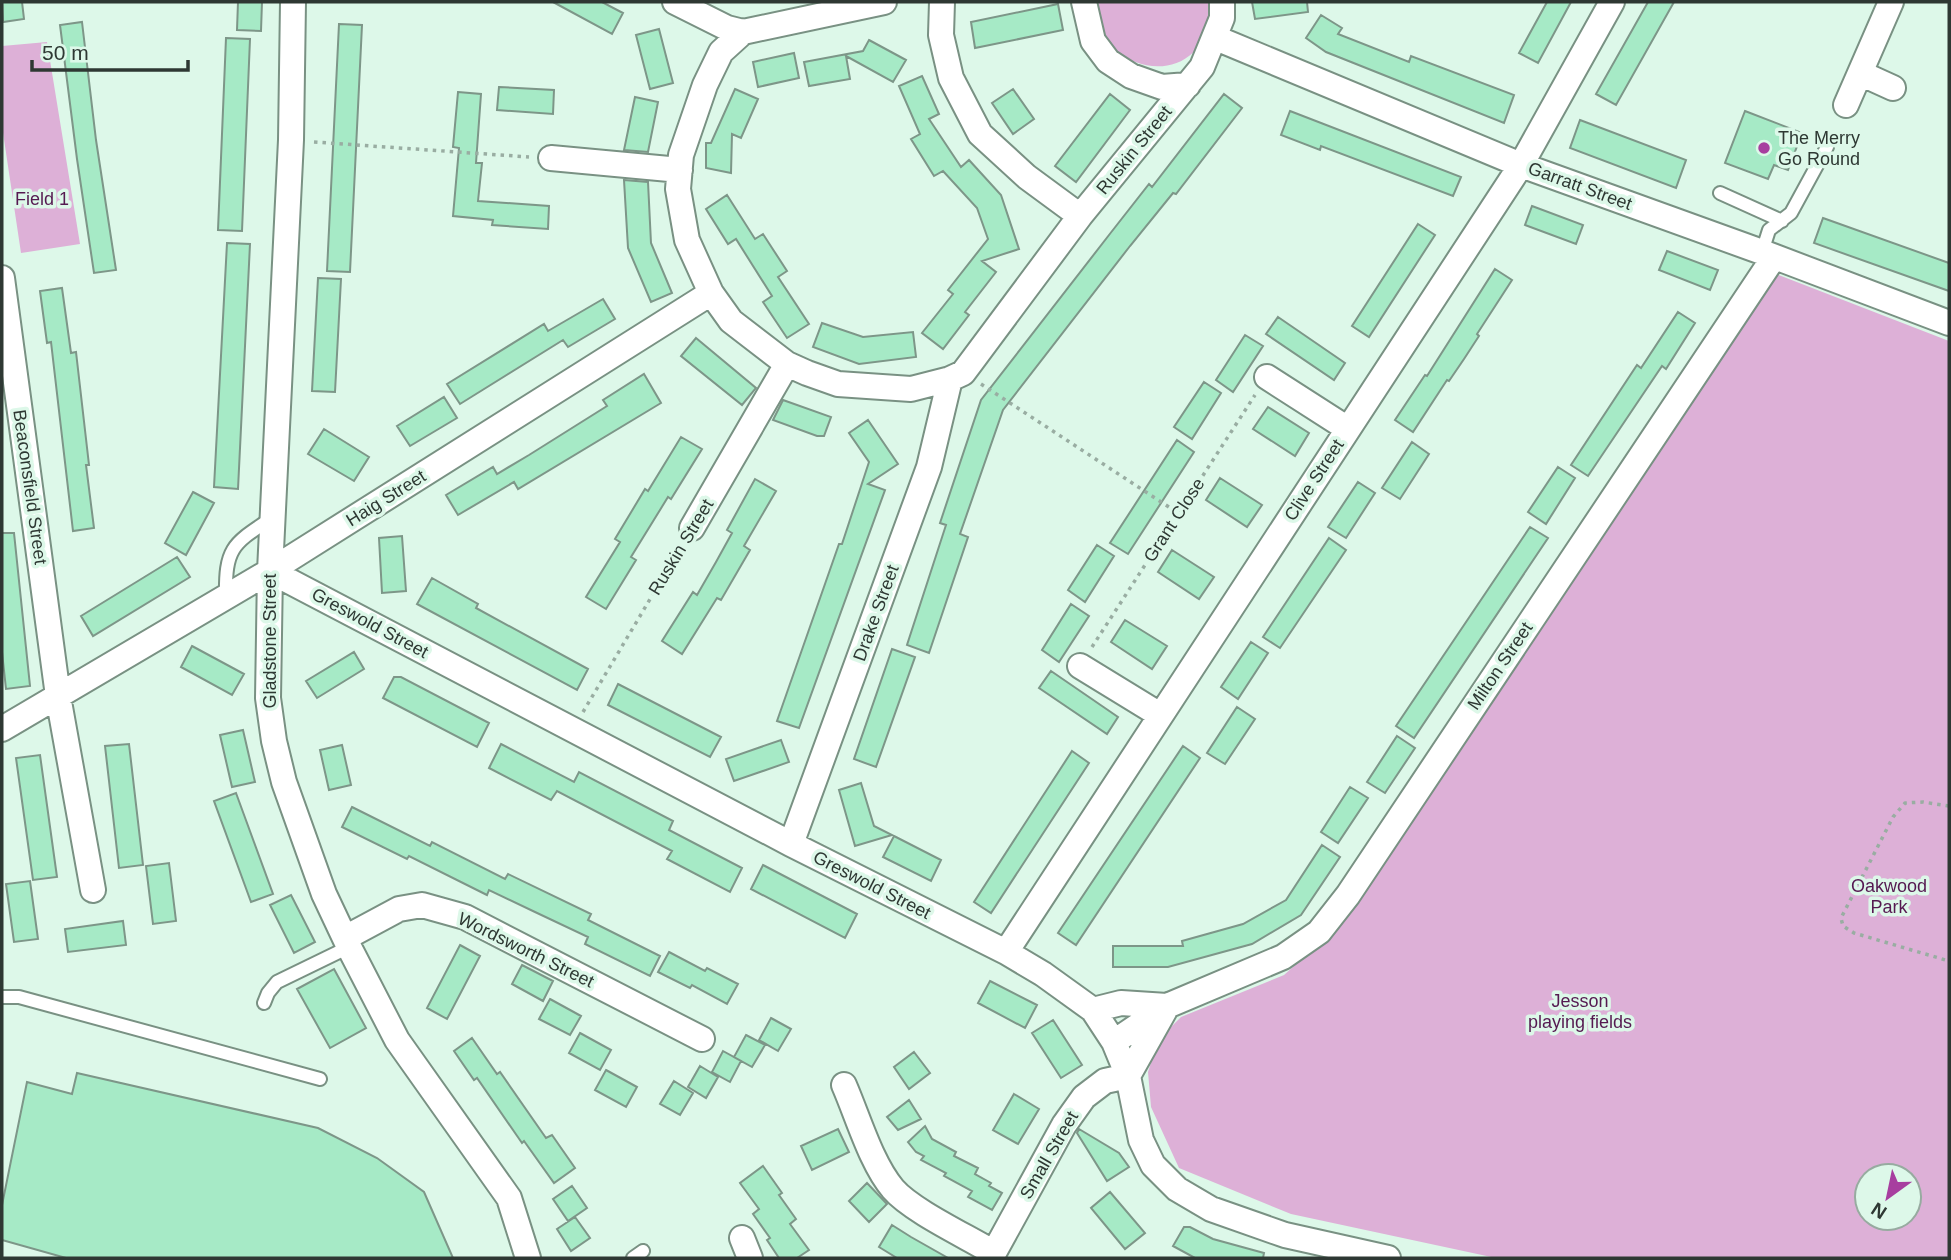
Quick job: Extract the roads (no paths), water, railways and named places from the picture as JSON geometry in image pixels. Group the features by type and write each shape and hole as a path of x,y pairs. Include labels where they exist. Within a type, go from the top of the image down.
{"street":[{"name":"Gladstone Street","path":"293,2 290,140 270,571 268,698 274,741 284,782 324,894 347,942 397,1040 509,1198 528,1258"},
{"path":"676,2 727,28 743,32 878,2"},
{"path":"942,2 941,36 951,78 980,134 1027,177 1080,216"},
{"name":"Ruskin Street","path":"1084,2 1094,41 1108,61 1132,76 1163,87 1188,85"},
{"name":"Ruskin Street","path":"956,376 1080,216 1202,67 1216,38 1222,18 1222,2"},
{"name":"Clive Street","path":"1006,952 1521,165 1612,2"},
{"path":"1846,105 1891,2"},
{"path":"743,32 721,52 705,85 681,155 678,189 687,240 711,293 731,321 787,364 838,384 911,389 956,376"},
{"name":"Garratt Street","path":"1216,38 1521,165 1949,323"},
{"path":"1860,74 1893,88"},
{"path":"551,158 680,170"},
{"name":"Milton Street","path":"1114,1042 1167,1006 1283,957 1320,932 1348,895 1768,254"},
{"name":"Beaconsfield Street","path":"2,278 58,696"},
{"name":"Haig Street","path":"2,729 270,571 711,293"},
{"name":"Ruskin Street","path":"692,528 787,364"},
{"name":"Drake Street","path":"791,844 929,467 956,376"},
{"path":"1267,377 1348,429"},
{"name":"Greswold Street","path":"270,571 791,844 1006,952 1043,974 1093,1010 1114,1042 1128,1076 1141,1140 1153,1165 1177,1189 1211,1209 1285,1235 1388,1258"},
{"path":"1080,666 1160,715"},
{"path":"58,696 93,890"},
{"name":"Wordsworth Street","path":"347,942 399,909 422,905 465,917 702,1039"},
{"name":"Milton Street","path":"1093,1010 1121,1003 1167,1006"},
{"path":"1128,1076 1167,1006"},
{"name":"Small Street","path":"993,1256 1064,1125 1084,1097 1105,1081 1128,1076"},
{"path":"844,1086 878,1164 894,1189 993,1256"}],"lane":[{"path":"1768,254 1769,230 1791,213 1827,146"},
{"path":"1720,192 1782,221"},
{"path":"226,597 226,569 230,552 241,539 272,518"},
{"path":"264,1003 277,982 347,942"},
{"path":"2,998 19,996 320,1079"}],"place":[{"name":"The Merry Go Round","path":"1764,148"}],"park label":[{"name":"Field 1","path":"42,199"},
{"name":"Oakwood Park","path":"1889,896"},
{"name":"Jesson playing fields","path":"1580,1011"}]}
